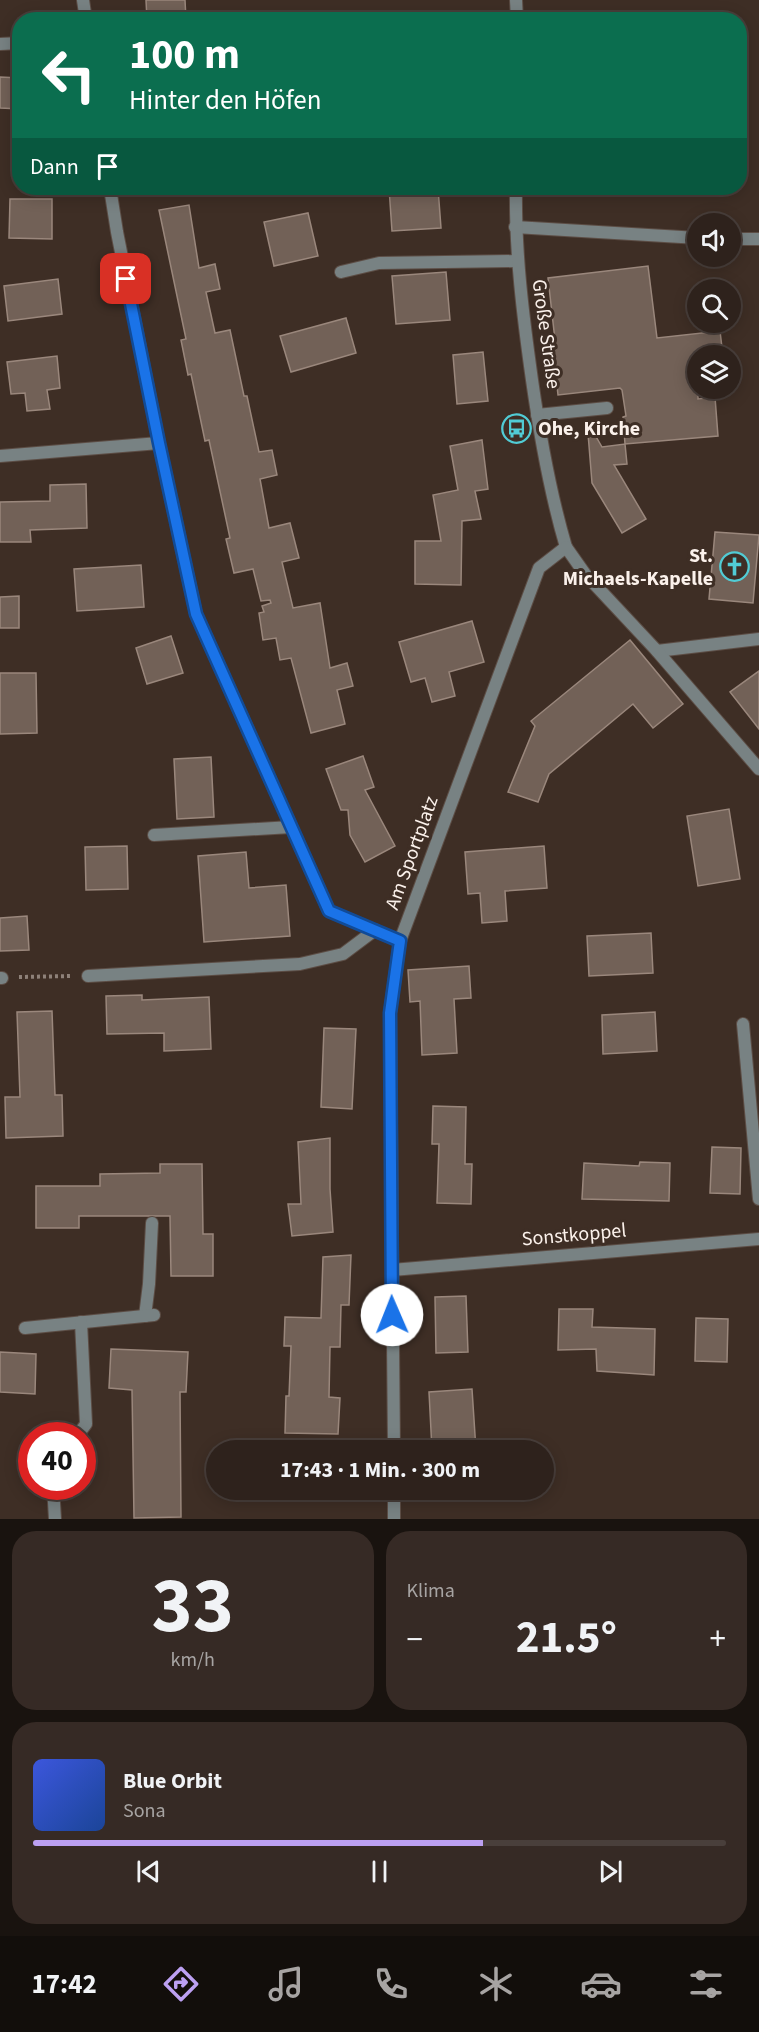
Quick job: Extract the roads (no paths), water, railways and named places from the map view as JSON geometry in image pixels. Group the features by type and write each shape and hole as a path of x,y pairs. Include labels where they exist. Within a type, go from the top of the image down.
{"street":[{"path":"111,195 159,443 196,614 329,911 400,941"},
{"name":"Große Straße","path":"516,195 515,226 521,307 537,415 555,511 566,547 585,574 657,651 759,769"},
{"path":"515,226 687,237"},
{"path":"741,239 759,239"},
{"path":"341,272 379,263 517,261"},
{"path":"537,415 607,408"},
{"path":"0,456 159,443"},
{"name":"Am Sportplatz","path":"394,1440 390,1013 400,941 539,568 566,547"},
{"path":"657,651 759,639"},
{"path":"154,835 291,827"},
{"path":"88,976 300,964 344,954 375,930"},
{"path":"743,1024 759,1198"},
{"path":"25,1328 149,1316 152,1223"},
{"name":"Sonstkoppel","path":"392,1270 759,1239"},
{"path":"81,1322 86,1422"},
{"path":"54,1500 55,1519"},
{"path":"394,1500 394,1519"}],"place":[{"name":"Ohe, Kirche","path":"517,429"},
{"name":"St. Michaels-Kapelle","path":"734,567"}]}
